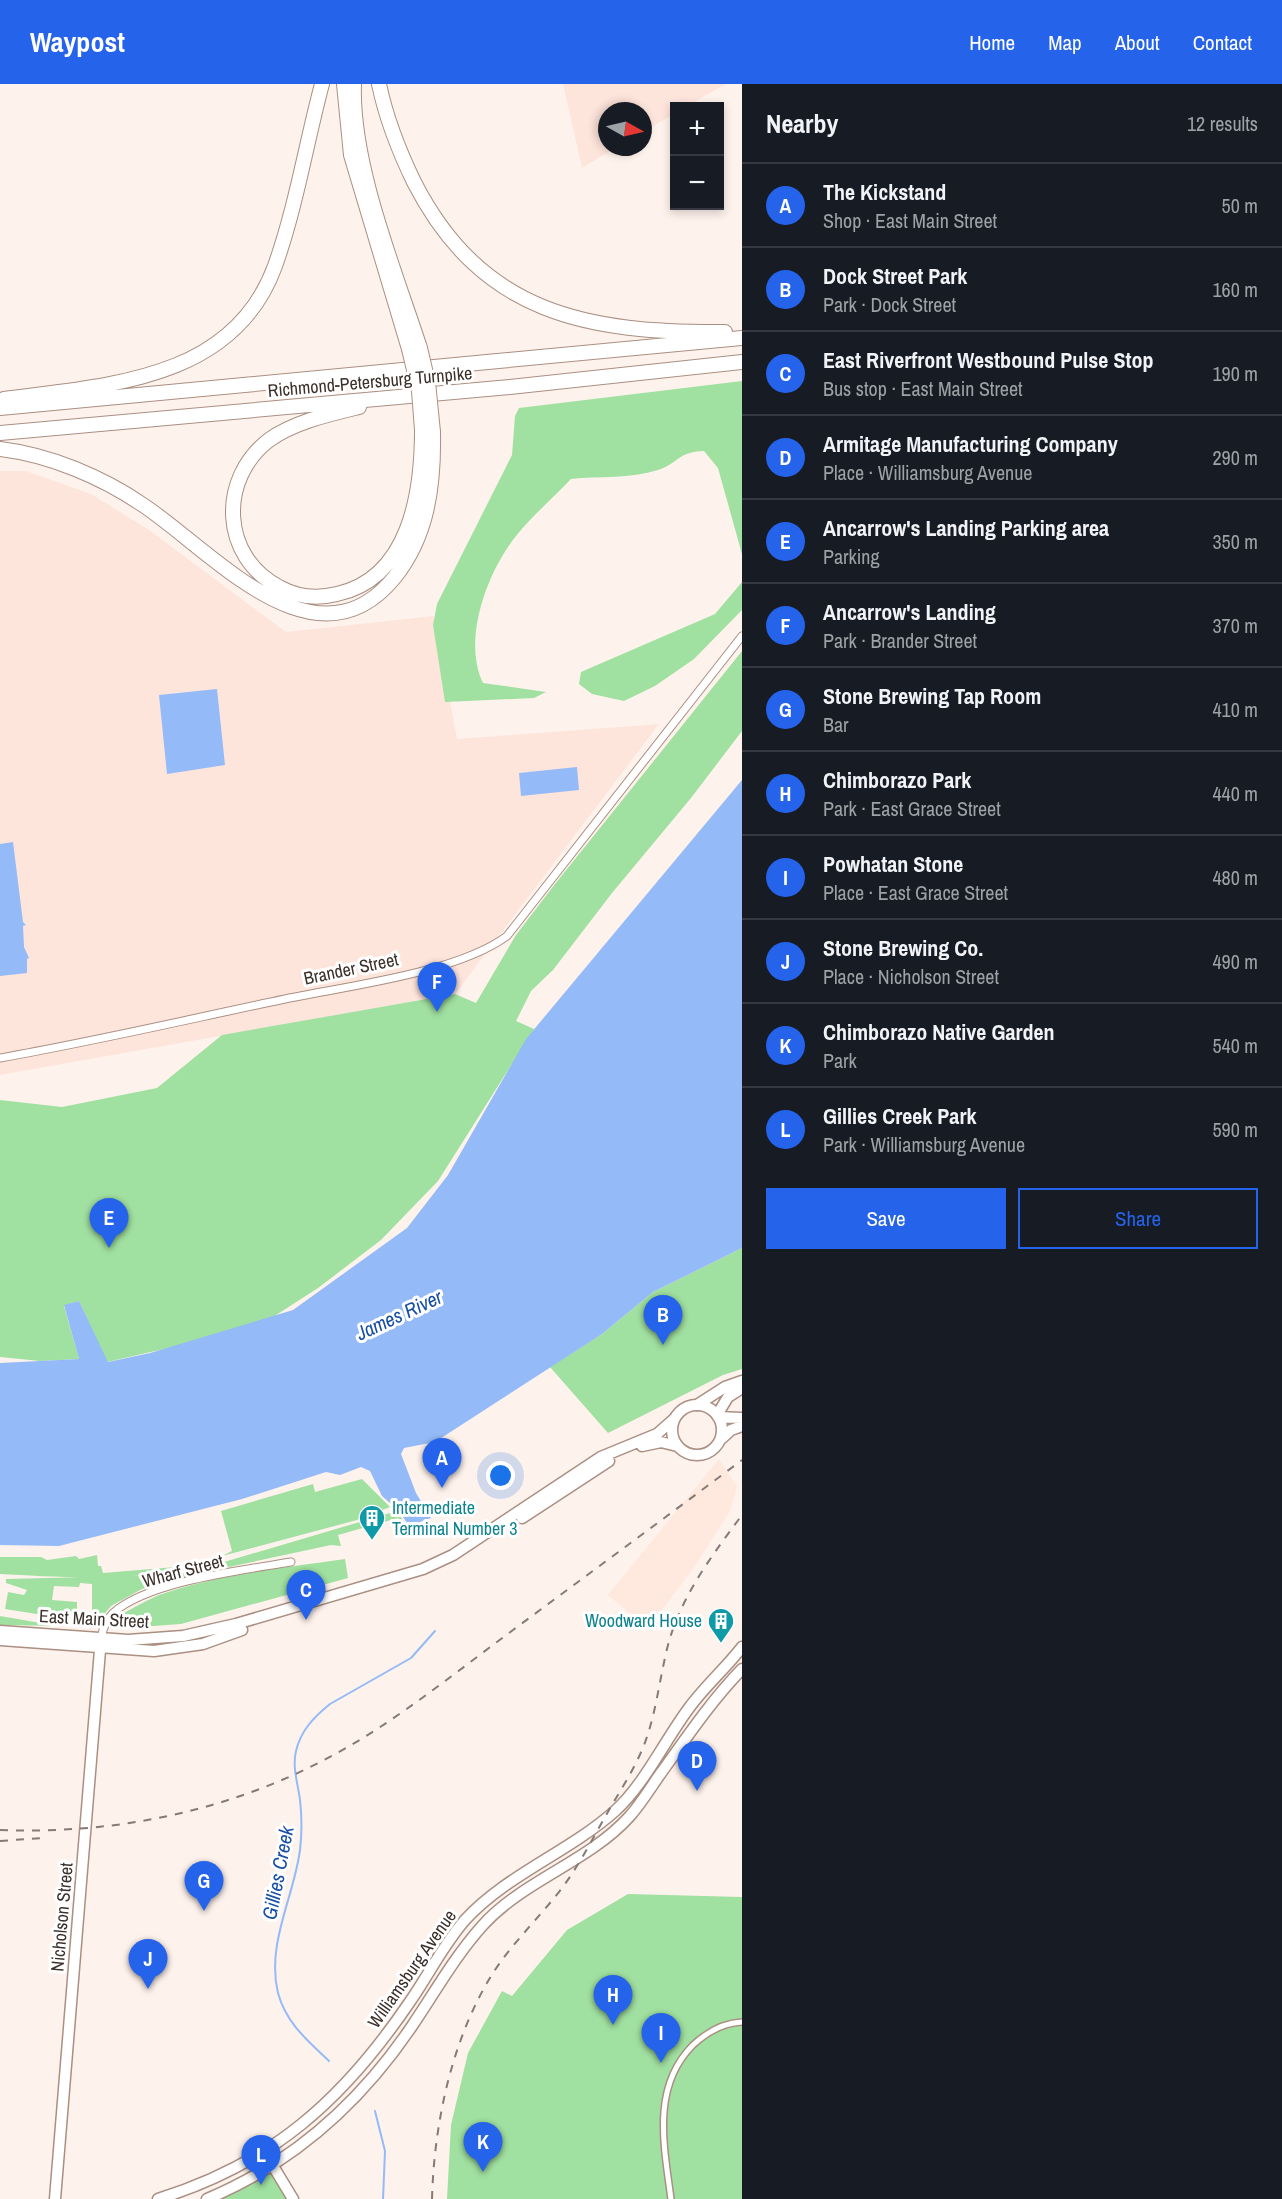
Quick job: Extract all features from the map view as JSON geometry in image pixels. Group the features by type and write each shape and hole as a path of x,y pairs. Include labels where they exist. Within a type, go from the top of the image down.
{"highway":[{"path":"0,399 115,383 149,375 201,354 228,335 259,297 274,267 322,84"},
{"path":"344,84 351,155 415,349"},
{"path":"0,450 50,461 104,482 142,504 261,593 297,610 329,612 350,610 368,603 388,585 411,553 429,503 433,471 428,431 419,391 415,349 362,160 355,118 354,84"},
{"path":"379,84 388,119 424,201 468,260 498,284 537,305 580,320 635,329 742,332"},
{"name":"Richmond-Petersburg Turnpike","path":"0,408 742,338"},
{"name":"Richmond-Petersburg Turnpike","path":"0,433 474,391 742,362"},
{"path":"428,431 411,520 396,551 368,581 350,590 328,596 298,595 277,586 248,562 237,543 233,527 234,495 248,461 271,438 312,420 349,410 474,391"}],"main road":[{"path":"742,1381 725,1387 698,1405 681,1410 674,1419 672,1436 677,1446 689,1454 703,1454 714,1448 731,1430 742,1426"},
{"path":"717,1416 728,1397 742,1388"},
{"path":"698,1405 707,1407 717,1416 721,1426 720,1440"},
{"path":"717,1416 742,1418"},
{"name":"East Main Street","path":"0,1640 100,1643 211,1631 430,1567 453,1555 601,1457 657,1434 674,1419"},
{"name":"East Main Street","path":"0,1631 154,1651 192,1646 429,1575 454,1563 606,1462 654,1443 677,1446"},
{"name":"Nicholson Street","path":"56,2199 100,1643"},
{"name":"Williamsburg Avenue","path":"158,2199 222,2176 264,2151 313,2117 360,2068 409,2003 451,1939 478,1907 586,1834 617,1810 693,1702 741,1650"},
{"name":"Williamsburg Avenue","path":"207,2199 273,2165 326,2127 369,2085 484,1924 504,1906 608,1835 629,1817 719,1693 742,1669"},
{"path":"264,2151 293,2199"}],"street":[{"name":"Brander Street","path":"0,1058 393,977 458,960 494,945 507,936 742,636"},
{"name":"Wharf Street","path":"100,1643 104,1625 115,1612 151,1593 206,1578 291,1562"},
{"path":"671,2199 664,2127 667,2086 678,2063 700,2039 726,2024 742,2022"}],"shaded area":[{"path":"563,84 726,84 694,102 670,102 670,116 652,127 652,102 598,102 598,156 602,156 582,168"},
{"path":"0,471 26,471 91,494 149,530 286,632 434,616 457,739 659,724 455,994 0,1075"},
{"path":"719,1459 737,1487 730,1511 693,1569 660,1612 650,1622 638,1620 608,1595"}],"green space":[{"path":"742,381 742,554 718,468 704,451 688,453 665,467 647,473 571,479 529,521 505,551 487,587 477,627 475,647 477,666 483,683 546,692 534,698 445,702 433,625 437,604 512,455 515,416 519,408"},
{"path":"742,582 742,610 694,659 655,686 624,701 592,694 579,684 581,672 715,614"},
{"path":"742,651 742,731 553,970 531,991 516,1021 534,1029 438,1181 381,1240 318,1288 256,1328 107,1362 79,1301 64,1306 79,1359 40,1361 0,1357 0,1100 62,1107 157,1088 222,1035 455,994 476,1003 516,935"},
{"path":"742,1248 742,1369 723,1375 608,1433 550,1367 602,1334 653,1292"},
{"path":"362,1479 390,1507 357,1520 222,1556 232,1551 221,1511 313,1484 315,1492"},
{"path":"397,1511 407,1526 398,1518 338,1535 341,1546 331,1545 229,1567 224,1562"},
{"path":"97,1555 98,1566 101,1566 103,1573 176,1567 208,1560 187,1568 135,1576 78,1577 0,1574 0,1557 41,1557 47,1560 76,1556 79,1559"},
{"path":"345,1559 348,1578 181,1624 125,1628 122,1626 119,1628 117,1624 120,1615 157,1596 184,1587 253,1572"},
{"path":"211,1566 209,1572 142,1589 111,1606 97,1623 87,1626 86,1620 92,1620 92,1584 80,1583 79,1587 54,1586 52,1600 77,1602 77,1616 65,1613 62,1618 5,1609 8,1592 24,1595 27,1590 6,1583 6,1579 173,1575"},
{"path":"0,1616 58,1626 0,1625"},
{"path":"628,1894 742,1897 742,2199 447,2199 451,2125 468,2053 502,1991 512,1996 567,1930"},
{"path":"273,2165 293,2199 207,2199"}],"water":[{"path":"217,689 225,765 167,774 159,695"},
{"path":"577,767 579,790 521,796 519,773"},
{"name":"James River","path":"742,780 742,1248 653,1292 602,1334 435,1442 404,1448 401,1454 416,1493 431,1518 409,1526 399,1511 382,1496 370,1471 361,1467 340,1475 326,1472 242,1499 59,1546 0,1545 0,1363 79,1359 64,1305 79,1301 108,1362 150,1353 293,1310 407,1228 448,1175 526,1039"},
{"path":"13,842 23,922 26,925 23,926 24,947 29,958 27,959 27,973 0,976 0,844"}],"waterway":[{"name":"Gillies Creek","path":"329,2061 299,2031 286,2013 278,1993 275,1975 278,1939 301,1844 302,1825 295,1769 296,1751 305,1730 324,1709 411,1658 435,1631"},
{"name":"Gillies Creek","path":"375,2111 385,2151 383,2199"}],"railway":[{"path":"0,1830 99,1827 147,1820 194,1810 241,1796 287,1778 374,1731 427,1694 742,1460"},
{"path":"432,2199 441,2111 466,2025 493,1973 569,1879 631,1773 647,1737 668,1645 681,1610 699,1576 742,1515"},
{"path":"0,1841 42,1838"}],"place":[{"name":"Ancarrow's Landing","path":"437,1012"},
{"name":"Ancarrow's Landing Parking area","path":"109,1248"},
{"name":"Dock Street Park","path":"663,1345"},
{"name":"The Kickstand","path":"442,1488"},
{"name":"Intermediate Terminal Number 3","path":"372,1541"},
{"name":"East Riverfront Westbound Pulse Stop","path":"306,1620"},
{"name":"Woodward House","path":"721,1644"},
{"name":"Armitage Manufacturing Company","path":"697,1791"},
{"name":"Stone Brewing Tap Room","path":"204,1911"},
{"name":"Stone Brewing Co.","path":"148,1989"},
{"name":"Chimborazo Park","path":"613,2025"},
{"name":"Powhatan Stone","path":"661,2063"},
{"name":"Chimborazo Native Garden","path":"483,2172"},
{"name":"Gillies Creek Park","path":"261,2185"}]}
